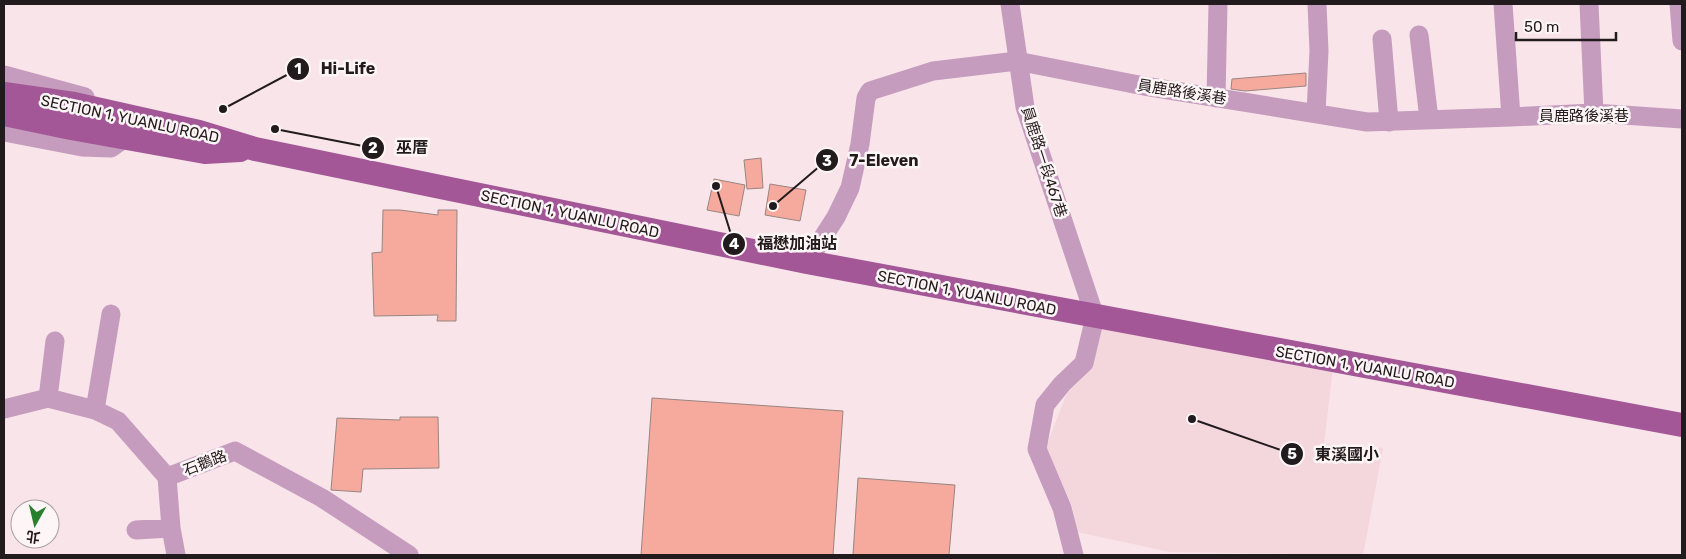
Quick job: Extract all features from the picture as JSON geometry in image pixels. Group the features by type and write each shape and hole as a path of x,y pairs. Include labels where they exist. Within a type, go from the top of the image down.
{"main road":[{"name":"SECTION 1, YUANLU ROAD","path":"4,94 74,104 128,127"},
{"name":"SECTION 1, YUANLU ROAD","path":"4,114 128,127 199,132 254,149 807,262 1094,317 1682,425"}],"street":[{"name":"員鹿路一段467巷","path":"1010,4 1025,107 1094,317"},
{"path":"1216,98 1218,4"},
{"path":"1316,113 1319,51 1317,4"},
{"path":"1503,4 1511,117"},
{"path":"1589,4 1594,112"},
{"path":"1679,4 1682,41"},
{"path":"1419,35 1429,119"},
{"path":"1382,39 1389,122"},
{"name":"員鹿路後溪巷","path":"807,262 836,217 850,188 860,144 866,98 870,91 933,71 1018,62 1144,86 1367,122 1594,112 1682,119"},
{"path":"4,75 97,100 128,127 111,148 82,147 4,132"},
{"path":"95,410 110,314"},
{"path":"1074,555 1062,508 1036,449 1045,405 1062,384 1084,363 1094,317"},
{"path":"48,398 55,342"},
{"name":"石鵝路","path":"4,409 48,398 95,410 118,420 168,477 235,451 322,498 409,555"},
{"path":"168,477 171,528 176,555"},
{"path":"136,530 171,528"}],"shaded area":[{"path":"1100,327 1333,367 1324,444 1383,448 1363,555 1170,552 1077,532 1072,506 1046,447 1066,395 1090,369"}],"building":[{"path":"1306,73 1306,86 1245,91 1231,89 1232,79"},
{"path":"761,158 763,188 747,189 744,160"},
{"path":"714,179 745,185 739,216 707,210"},
{"path":"770,184 806,190 800,221 765,215"},
{"path":"383,210 400,210 438,215 438,210 457,210 456,321 437,321 438,315 374,316 372,253 382,252"},
{"path":"652,398 843,411 833,555 641,555"},
{"path":"400,417 438,417 439,468 363,469 361,492 331,490 337,418 400,420"},
{"path":"858,478 955,485 949,555 853,555"}],"place":[{"name":"Hi-Life","path":"223,109"},
{"name":"巫厝","path":"275,129"},
{"name":"福懋加油站","path":"716,186"},
{"name":"7-Eleven","path":"773,206"},
{"name":"東溪國小","path":"1192,419"}]}
